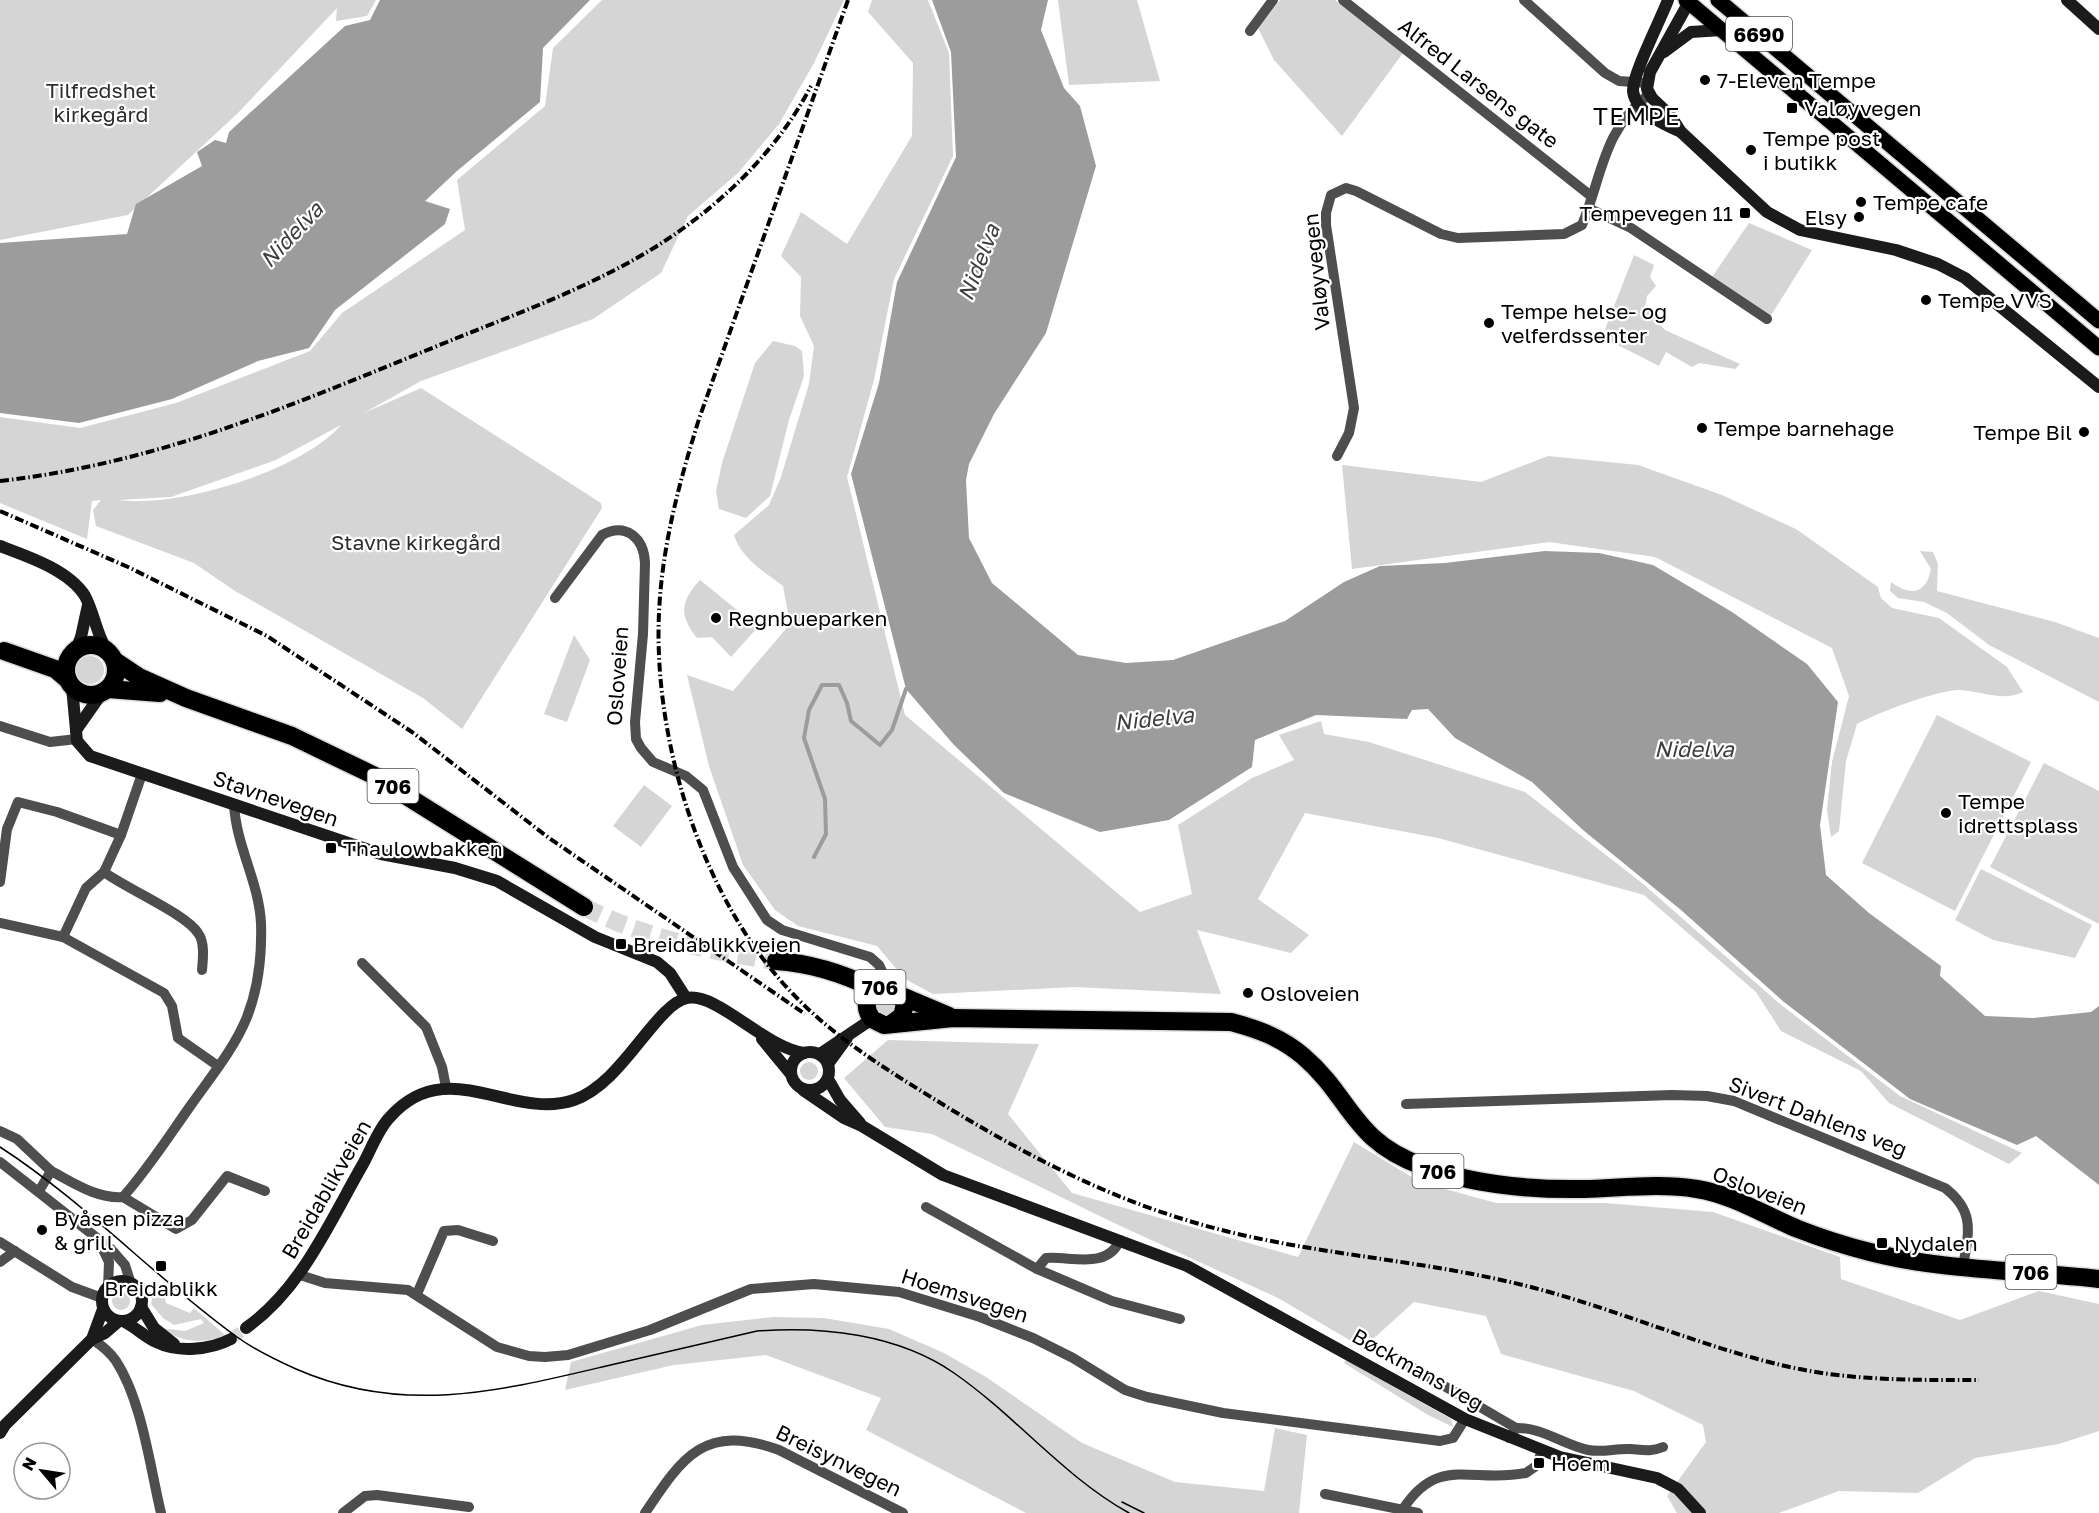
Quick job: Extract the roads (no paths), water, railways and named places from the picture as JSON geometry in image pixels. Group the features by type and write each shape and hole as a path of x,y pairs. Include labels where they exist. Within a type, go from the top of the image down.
{"highway":[{"name":"706","path":"2,651 73,653 92,644 111,655 139,677 186,698 292,736 373,775 584,907"},
{"name":"706","path":"2,651 55,669 70,684 86,695 105,691 138,690 186,698"},
{"path":"70,684 66,664 73,653"},
{"path":"105,691 116,676 111,655"},
{"name":"Osloveien","path":"776,960 800,963 845,975 889,991 923,1008 953,1018"},
{"name":"Osloveien","path":"830,972 869,1015"},
{"name":"706","path":"889,991 905,1010 902,1016 891,1024 884,1025 869,1015 867,1000 889,991"},
{"name":"Osloveien","path":"891,1024 953,1018 1211,1021 1241,1025 1270,1034 1303,1056 1372,1139 1392,1153 1424,1167 1470,1179 1522,1188 1645,1186 1700,1190 1742,1203 1821,1237 1870,1252 1963,1266 2099,1279"}],"main road":[{"name":"6690","path":"1718,0 2099,321"},
{"name":"6690","path":"1688,1 2099,348"}],"street":[{"path":"1250,31 1274,0"},
{"name":"Alfred Larsens gate","path":"1343,0 1589,202 1767,319"},
{"path":"1524,0 1605,73 1619,81 1643,87 1670,115 1681,132 1777,218 1800,230 1911,255 1938,264 1965,278 2099,387"},
{"name":"Valøyvegen","path":"1337,456 1349,433 1354,408 1326,225 1326,213 1331,195 1346,188 1356,191 1441,234 1458,238 1564,234 1582,225 1616,128 1638,103 1668,0"},
{"path":"2067,0 2099,28"},
{"name":"Valøyvegen","path":"1643,87 1688,1"},
{"name":"Valøyvegen","path":"1657,60 1683,36 1691,32 1722,30"},
{"path":"1643,87 1633,90 1638,103 1662,124 1681,132"},
{"name":"Osloveien","path":"555,598 602,535 612,530 623,529 637,538 645,552 644,634 635,722 635,732 641,748 653,762 686,776 703,790 733,867 767,921 782,930 870,957 879,965 889,991"},
{"path":"0,546 63,576 80,590 88,604 98,635 111,655"},
{"path":"73,653 81,637 88,604"},
{"path":"70,684 77,734"},
{"path":"0,726 42,740 77,734 105,691"},
{"name":"Stavnevegen","path":"77,734 82,750 90,756 381,854 455,868 497,882 595,937 657,962 670,973 686,998"},
{"path":"63,937 86,888 104,872 121,836 142,774"},
{"path":"0,882 7,830 18,802 57,812 121,836"},
{"path":"123,1197 143,1173 218,1066 249,1011 261,949 258,897 239,842 234,804"},
{"path":"104,872 125,887 187,921 200,934 203,954 202,970"},
{"path":"0,923 63,937 164,993 172,1006 178,1038 218,1066"},
{"path":"362,963 426,1027 442,1067 446,1087"},
{"path":"686,998 705,999 757,1034 793,1052 824,1059"},
{"name":"Breidablikveien","path":"246,1329 278,1303 300,1275 389,1117 415,1098 446,1087 540,1104 573,1100 601,1086 614,1074 669,1009 686,998"},
{"path":"824,1059 869,1015"},
{"path":"757,1034 790,1073 792,1080 803,1090 818,1089 828,1079 824,1059"},
{"path":"790,1073 795,1059 804,1053"},
{"name":"Bøckmans veg","path":"828,1079 840,1100 862,1126"},
{"name":"Bøckmans veg","path":"803,1090 895,1149 943,1175 986,1193 1120,1240 1209,1276 1465,1419 1512,1433 1542,1451 1657,1478 1683,1493 1700,1513"},
{"name":"Sivert Dahlens veg","path":"1406,1104 1672,1095 1707,1096 1734,1101 1945,1188 1957,1199 1968,1219 1963,1266"},
{"path":"0,1131 17,1139 51,1171 93,1192 112,1197 123,1197 176,1229 192,1220 227,1176 266,1191"},
{"path":"0,1162 119,1257 131,1284"},
{"path":"39,1191 51,1171"},
{"path":"926,1207 1036,1269 1112,1301 1180,1319"},
{"path":"417,1294 444,1231 458,1230 493,1241"},
{"path":"92,1339 111,1272 110,1262 98,1240"},
{"path":"1036,1269 1046,1258 1100,1259 1112,1251 1120,1240"},
{"path":"0,1242 103,1304 110,1318 121,1321 158,1343 177,1347 211,1347 231,1339"},
{"path":"0,1262 15,1251"},
{"name":"Hoemsvegen","path":"300,1275 325,1283 395,1287 417,1294 497,1347 528,1356 545,1357 568,1355 650,1330 751,1289 779,1285 849,1286 899,1292 980,1317 1073,1358 1125,1390 1223,1413 1440,1441 1453,1438 1465,1419"},
{"path":"108,1287 121,1281 131,1284 139,1291 141,1308 154,1328 177,1347"},
{"path":"0,1433 5,1425 92,1339 121,1321 132,1318 141,1308"},
{"path":"92,1339 110,1353 123,1373 138,1418 161,1513"},
{"path":"1410,1366 1512,1433 1527,1427 1571,1444 1602,1452 1628,1448 1648,1452 1663,1447"},
{"name":"Breisynvegen","path":"645,1513 666,1482 693,1453 717,1441 758,1442 779,1450 903,1513"},
{"path":"1403,1509 1414,1493 1432,1479 1445,1475 1526,1473 1536,1466 1542,1451"},
{"path":"1325,1494 1418,1513"},
{"path":"343,1513 365,1496 377,1495 469,1507"}],"water":[{"name":"Nidelva","path":"380,0 590,0 543,48 540,102 457,171 425,201 450,209 445,224 335,310 309,348 258,361 172,399 79,423 0,413 0,243 127,234 136,204 202,166 197,152 215,140 226,143 229,132 345,26 370,20"},
{"name":"Nidelva","path":"932,0 1048,0 1041,30 1064,88 1080,106 1096,166 1046,333 994,414 969,464 966,480 969,538 992,583 1078,655 1126,663 1173,660 1285,621 1344,582 1380,566 1445,563 1545,551 1599,553 1653,565 1732,612 1807,664 1838,702 1820,825 1826,875 1869,913 1941,966 1940,976 1985,1016 2033,1018 2091,1012 2099,1006 2099,1185 2036,1136 2017,1145 1910,1099 1784,1002 1681,910 1583,830 1532,782 1455,738 1428,709 1412,710 1407,719 1316,715 1255,740 1252,767 1169,820 1100,832 1004,793 954,745 906,689 851,474 879,383 897,282 956,157 951,52"}],"waterway":[{"path":"814,857 826,834 825,799 804,738 809,710 822,685 839,685 847,703 851,721 880,745 892,730 906,689"}],"tunnel":[{"path":"584,907 630,927 677,942 776,961"},
{"path":"231,1339 246,1328"}],"tram line":[{"path":"0,1147 91,1216 177,1290 237,1337 281,1362 335,1383 373,1392 449,1395 486,1391 563,1376 757,1331 807,1330 859,1336 909,1349 954,1373 977,1390 1083,1482 1129,1513"},
{"path":"1122,1502 1144,1513"}],"railway":[{"path":"848,0 699,419 673,515 661,588 659,663 665,714 675,766 690,818 710,868 734,915 762,958 795,996 829,1028 887,1069 947,1107 1033,1156 1093,1185 1154,1210 1266,1240 1429,1266 1510,1282 1579,1301 1713,1346 1805,1370 1855,1377 1979,1380"},
{"path":"0,481 117,460 228,427 283,408 539,305 600,278 658,246 704,213 740,181 772,145 811,86"},
{"path":"0,511 128,567 267,636 412,732 549,838 805,1014"}],"place":[{"name":"7-Eleven Tempe","path":"1705,80"},
{"name":"Valøyvegen","path":"1792,108"},
{"name":"Tempe post i butikk","path":"1751,150"},
{"name":"Tempe cafe","path":"1861,202"},
{"name":"Tempevegen 11","path":"1745,213"},
{"name":"Elsy","path":"1859,217"},
{"name":"Tempe VVS","path":"1926,300"},
{"name":"Tempe helse- og velferdssenter","path":"1489,323"},
{"name":"Tempe barnehage","path":"1702,428"},
{"name":"Tempe Bil","path":"2084,432"},
{"name":"Regnbueparken","path":"716,618"},
{"name":"Tempe idrettsplass","path":"1946,813"},
{"name":"Thaulowbakken","path":"331,848"},
{"name":"Breidablikkveien","path":"621,944"},
{"name":"Osloveien","path":"1248,993"},
{"name":"Byåsen pizza & grill","path":"42,1230"},
{"name":"Nydalen","path":"1882,1243"},
{"name":"Breidablikk","path":"161,1266"},
{"name":"Hoem","path":"1539,1463"}],"district":[{"name":"TEMPE","path":"1637,115"}],"park label":[{"name":"Tilfredshet kirkegård","path":"101,102"},
{"name":"Stavne kirkegård","path":"416,542"}]}
